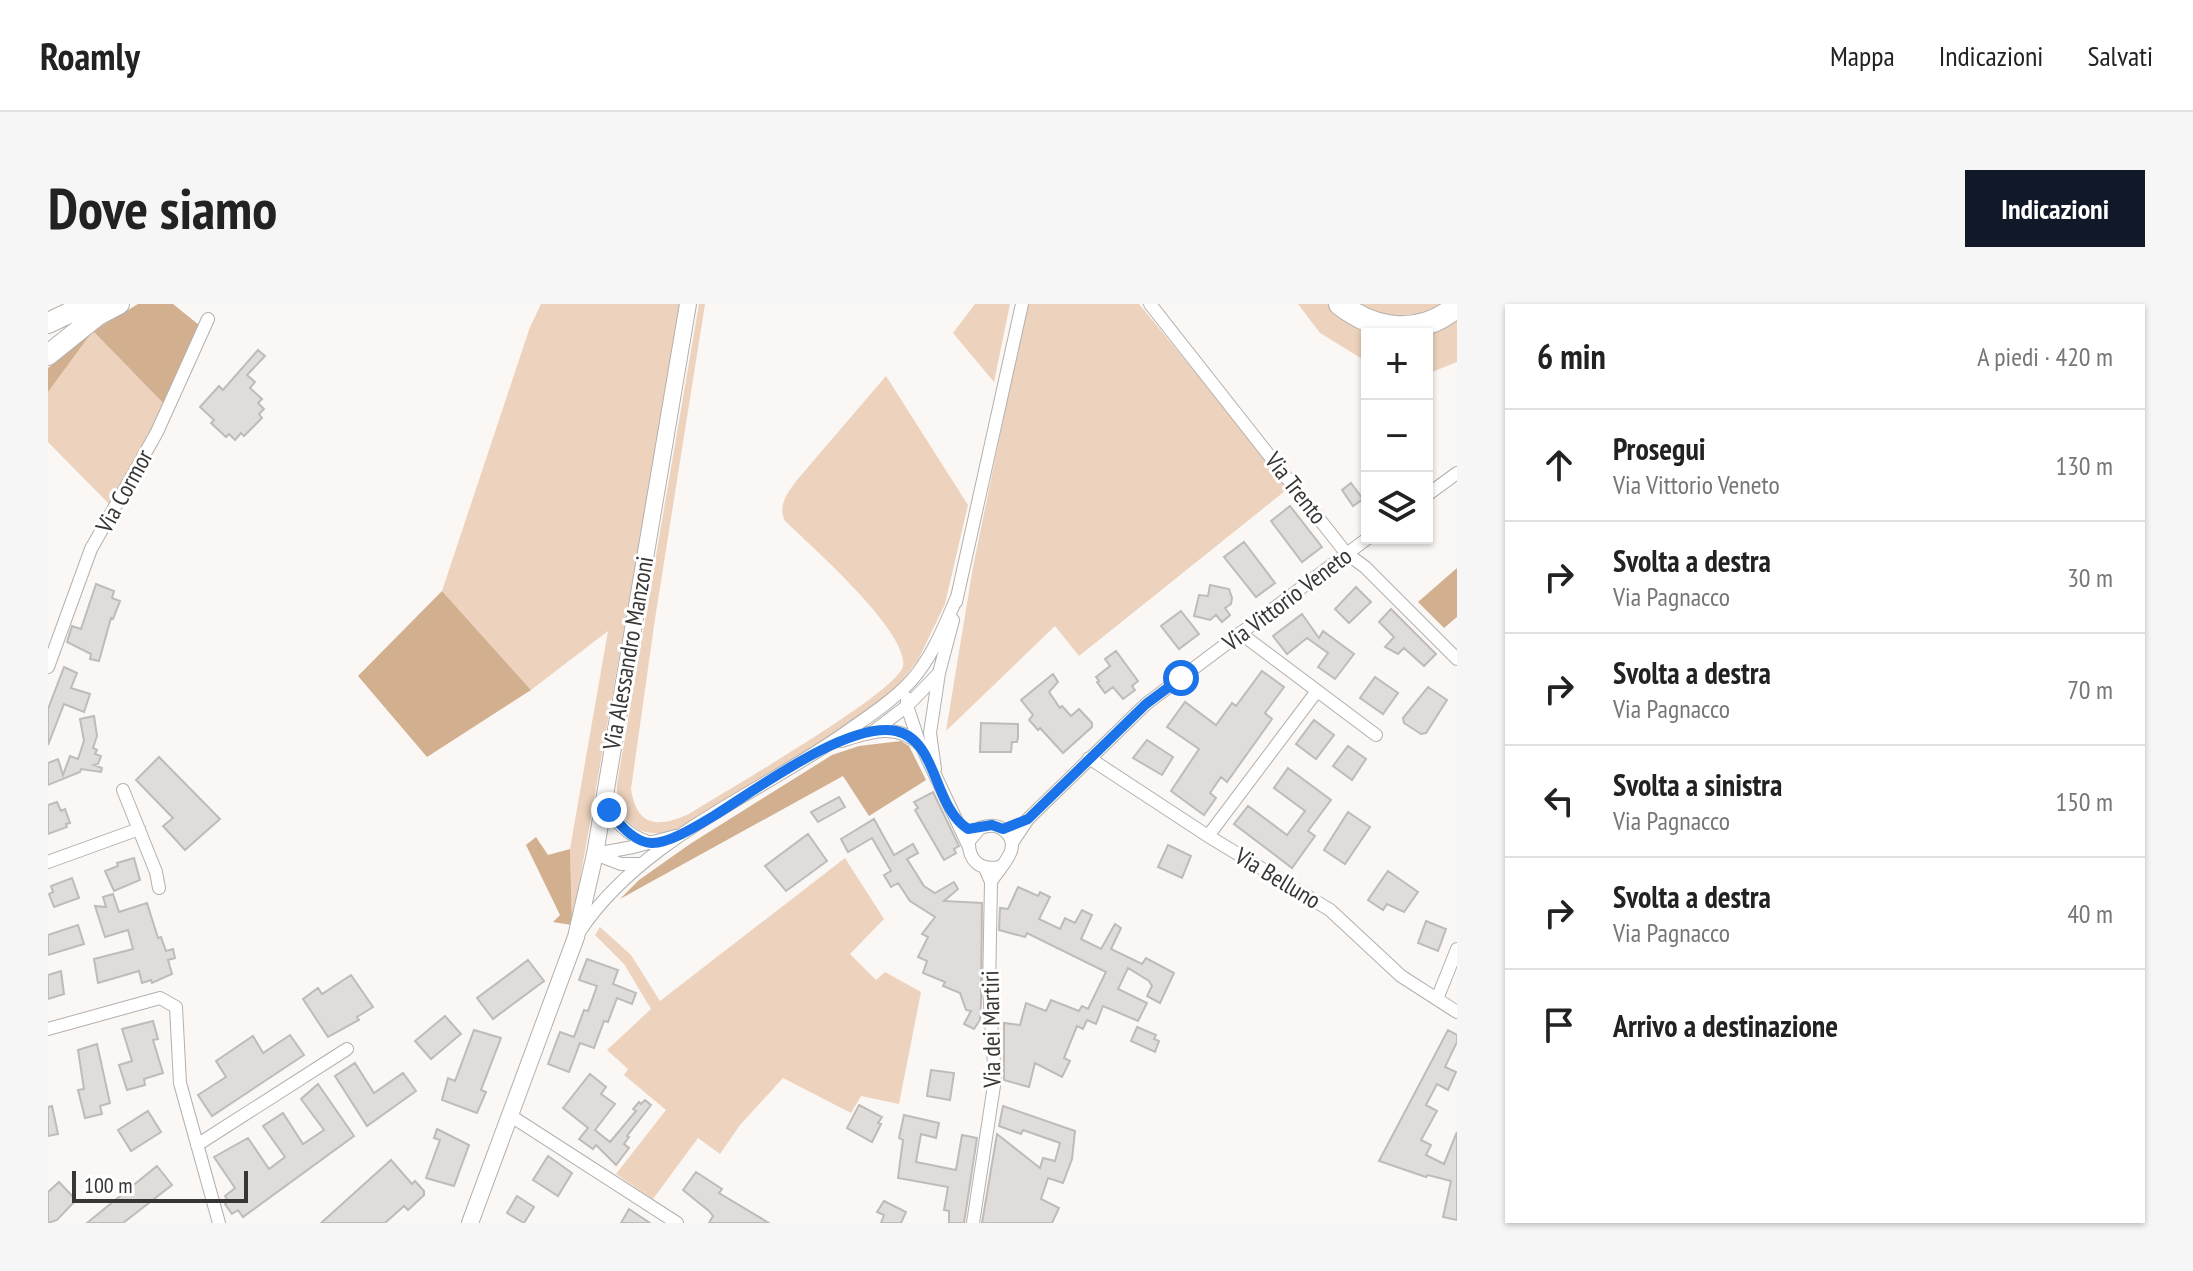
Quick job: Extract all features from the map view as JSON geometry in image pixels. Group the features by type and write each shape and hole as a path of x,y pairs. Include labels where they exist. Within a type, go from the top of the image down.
{"highway":[{"path":"48,323 88,304"},
{"path":"48,355 98,315 119,304"},
{"path":"1340,304 1385,327 1416,327 1432,323 1457,306"},
{"path":"1347,304 1367,320"}],"street":[{"name":"Via Alessandro Manzoni","path":"470,1223 576,937 595,854 688,304"},
{"path":"937,783 930,733 939,673 1022,304"},
{"name":"Via Trento","path":"1150,304 1346,553 1365,567 1457,659"},
{"name":"Via Cormor","path":"48,667 91,549 157,432 208,319"},
{"path":"1433,491 1457,473"},
{"name":"Via Vittorio Veneto","path":"1012,843 1028,819 1146,704 1361,543"},
{"path":"576,937 607,897 641,864 830,744 909,683 926,661 957,597"},
{"path":"1240,633 1376,735"},
{"path":"874,731 907,706 939,673"},
{"path":"909,683 907,706 921,745 973,860 985,868 999,867 1009,858 1012,843 1003,829 992,825 968,829 956,821"},
{"path":"1208,836 1317,691"},
{"path":"884,705 907,706 920,715 930,733"},
{"path":"830,744 874,731 893,730 910,735 921,745"},
{"name":"Via Belluno","path":"1089,758 1208,836 1330,910 1401,976 1457,1012"},
{"path":"123,790 156,872 159,888"},
{"path":"604,795 616,820 639,839 651,843"},
{"name":"Via Vittorio Veneto","path":"1003,829 1028,819"},
{"path":"969,847 972,836 980,828"},
{"path":"48,862 139,829"},
{"path":"595,854 651,843 690,831"},
{"path":"595,854 621,864 641,864"},
{"name":"Via dei Martiri","path":"991,882 999,867"},
{"name":"Via dei Martiri","path":"973,1223 995,1079 989,989 991,882 985,868"},
{"path":"1437,999 1457,949"},
{"path":"48,1029 160,998 176,1007 180,1083 219,1223"},
{"path":"197,1145 347,1049"},
{"path":"511,1116 677,1223"}],"shaded area":[{"path":"138,304 173,304 199,325 164,404 93,331"},
{"path":"541,304 681,304 572,925 570,849 608,631 531,690 442,591 530,327"},
{"path":"699,304 705,304 631,789 638,811 644,817 659,822 689,814 842,719 894,679 903,666 901,651 891,632 835,568 785,521 782,510 790,489 886,376 968,505 945,604 918,660 896,688 864,715 686,826 659,833 647,832 636,828 622,812 617,784"},
{"path":"975,304 1010,304 994,382 953,333"},
{"path":"1027,304 1139,304 1290,487 1079,656 1055,626 946,731 973,567"},
{"path":"1298,304 1330,304 1373,328 1361,328 1361,358 1320,333"},
{"path":"1359,304 1447,304 1439,311 1394,320"},
{"path":"1457,320 1457,362 1433,372 1433,333"},
{"path":"93,331 164,404 132,472 110,505 48,442 48,392"},
{"path":"93,331 48,392 48,368"},
{"path":"1457,568 1457,617 1444,628 1418,602"},
{"path":"442,591 531,690 427,757 358,676"},
{"path":"901,741 909,746 926,780 869,816 843,776 620,899 639,880 690,844 832,755 859,746"},
{"path":"536,837 548,855 570,849 572,925 553,922 560,915 526,845"},
{"path":"845,858 884,919 850,954 876,980 885,972 921,992 899,1104 861,1096 851,1113 783,1078 740,1125 720,1154 698,1138 653,1199 616,1174 666,1110 624,1075 628,1069 607,1050 651,1009 624,964 595,935 600,927 631,955 660,1001"}],"building":[{"path":"258,350 265,356 247,375 255,382 250,388 262,399 258,403 264,409 259,414 262,418 244,436 241,433 235,440 229,434 226,437 211,423 214,420 200,407 219,386 223,390"},
{"path":"1351,483 1361,500 1353,506 1342,490"},
{"path":"1290,506 1322,547 1302,562 1271,521"},
{"path":"1244,542 1275,583 1256,597 1224,557"},
{"path":"96,584 114,591 112,598 120,601 111,618 99,661 90,659 91,654 67,642 72,626 81,629"},
{"path":"1210,585 1229,589 1232,598 1231,604 1225,608 1230,615 1222,622 1216,615 1210,620 1194,616 1199,595 1208,596"},
{"path":"1356,587 1371,602 1349,623 1335,609"},
{"path":"1391,609 1436,654 1424,666 1404,648 1398,654 1385,647 1394,637 1379,622"},
{"path":"1181,611 1199,634 1179,649 1161,626"},
{"path":"1302,614 1319,638 1323,631 1354,654 1335,679 1318,667 1328,653 1307,638 1287,654 1273,636"},
{"path":"1116,651 1138,681 1132,686 1135,690 1123,699 1113,687 1105,693 1096,677 1110,666 1105,659"},
{"path":"64,667 77,673 71,688 90,694 84,712 64,704 48,745 48,709"},
{"path":"1262,671 1284,687 1265,713 1272,719 1227,782 1221,777 1210,793 1216,798 1204,815 1171,791 1199,749 1167,727 1185,702 1216,725 1232,703 1236,706"},
{"path":"1053,674 1058,682 1049,692 1060,708 1062,706 1071,716 1079,709 1092,723 1092,727 1063,753 1029,720 1033,715 1021,700"},
{"path":"1375,677 1398,693 1383,714 1360,698"},
{"path":"1428,687 1447,700 1426,733 1421,734 1404,723 1403,718"},
{"path":"94,716 97,736 93,748 97,750 95,754 101,756 98,764 94,765 102,768 101,772 81,769 48,785 48,763 58,759 63,775 70,756 78,759 84,741 80,719"},
{"path":"1314,720 1334,735 1316,759 1296,744"},
{"path":"981,723 1018,724 1017,742 1012,742 1011,752 980,752"},
{"path":"1147,740 1173,757 1162,775 1133,758"},
{"path":"1348,746 1366,759 1352,780 1333,766"},
{"path":"159,757 220,819 185,850 163,826 173,818 136,780"},
{"path":"1288,768 1331,800 1308,831 1315,836 1292,868 1234,824 1248,806 1287,835 1305,811 1274,788"},
{"path":"933,792 959,846 954,849 956,853 944,860 915,810 918,808 914,802"},
{"path":"839,797 845,807 818,822 811,812"},
{"path":"57,802 61,811 65,809 70,823 48,834 48,805"},
{"path":"1348,812 1370,827 1345,864 1324,850"},
{"path":"874,819 894,855 913,844 918,853 907,859 924,886 935,893 954,882 958,889 944,901 982,903 980,1020 974,1029 964,1024 971,1011 966,1010 960,993 943,986 945,982 923,973 927,961 918,957 928,937 922,934 935,917 910,901 898,883 891,887 884,875 891,871 872,838 848,852 841,839"},
{"path":"808,834 827,861 786,891 765,866"},
{"path":"1168,845 1191,856 1182,878 1158,867"},
{"path":"134,858 140,880 114,891 105,871"},
{"path":"1388,871 1418,892 1404,912 1387,904 1383,910 1368,900"},
{"path":"72,878 79,898 54,907 49,894 53,892 51,886"},
{"path":"1018,887 1038,896 1040,892 1050,897 1039,919 1060,929 1065,918 1075,923 1082,910 1092,915 1081,939 1101,949 1115,924 1121,928 1111,949 1142,964 1146,958 1174,973 1160,1003 1147,996 1152,986 1149,981 1128,968 1118,989 1147,1003 1138,1021 1103,1006 1096,1024 1087,1020 1083,1029 1077,1026 1064,1058 1070,1061 1062,1077 1035,1063 1029,1087 1004,1080 1004,1023 1020,1025 1026,1003 1046,1011 1051,1000 1079,1011 1082,1006 1088,1009 1106,972 1027,933 1025,937 999,930 1000,908 1008,909"},
{"path":"113,894 119,912 147,903 158,938 161,937 166,951 173,949 175,958 168,960 172,974 152,983 151,980 142,983 139,971 98,983 94,959 133,949 128,930 105,937 95,906 106,907 103,897"},
{"path":"1426,921 1446,929 1438,951 1418,943"},
{"path":"78,925 84,944 48,955 48,935"},
{"path":"587,959 618,970 613,984 636,993 632,1004 617,998 594,1048 580,1043 569,1072 548,1064 560,1032 574,1037 584,1010 588,1011 597,986 579,980"},
{"path":"528,960 544,981 493,1019 477,998"},
{"path":"61,971 64,994 48,999 48,975"},
{"path":"351,975 373,1007 357,1017 359,1020 328,1037 303,999 318,988 322,994"},
{"path":"445,1016 461,1034 431,1059 415,1041"},
{"path":"153,1021 158,1039 153,1040 163,1073 144,1079 145,1085 127,1090 119,1065 132,1061 122,1029"},
{"path":"1137,1027 1156,1035 1154,1039 1159,1041 1155,1052 1131,1041"},
{"path":"474,1030 501,1038 481,1090 486,1092 477,1113 442,1100 448,1078 455,1081"},
{"path":"1448,1030 1457,1035 1457,1042 1445,1067 1456,1072 1448,1090 1437,1084 1426,1105 1437,1111 1421,1140 1431,1145 1426,1155 1444,1164 1457,1132 1457,1220 1443,1217 1451,1181 1426,1177 1379,1161"},
{"path":"290,1035 304,1055 212,1116 198,1095 226,1077 216,1061 253,1036 263,1053"},
{"path":"97,1044 110,1103 100,1106 102,1114 85,1118 78,1090 84,1089 78,1050"},
{"path":"355,1063 374,1093 403,1073 416,1091 367,1126 335,1076"},
{"path":"931,1070 954,1073 950,1100 927,1096"},
{"path":"590,1074 606,1087 601,1094 615,1104 595,1130 610,1142 636,1111 633,1109 639,1102 641,1104 645,1100 651,1105 627,1136 624,1144 629,1148 616,1165 596,1145 593,1149 579,1139 588,1128 563,1108"},
{"path":"318,1084 354,1136 243,1217 238,1210 232,1214 225,1204 228,1201 225,1196 235,1188 214,1157 248,1138 269,1169 285,1157 263,1126 283,1113 303,1144 324,1130 301,1099"},
{"path":"859,1105 882,1117 872,1142 847,1128"},
{"path":"52,1106 58,1134 48,1136 48,1107"},
{"path":"1003,1106 1075,1131 1072,1159 1063,1183 1048,1178 1041,1199 1059,1208 1052,1223 982,1223 997,1134 1040,1168 1043,1158 1055,1161 1060,1143 1023,1130 1021,1134 999,1126"},
{"path":"148,1111 161,1132 131,1151 118,1130"},
{"path":"904,1115 939,1123 936,1138 921,1134 916,1162 956,1170 962,1135 977,1138 964,1223 949,1223 949,1211 944,1210 948,1187 898,1178 903,1140 899,1138"},
{"path":"437,1129 469,1145 454,1186 426,1178 440,1140 434,1138"},
{"path":"548,1156 572,1173 558,1196 533,1180"},
{"path":"391,1160 412,1184 415,1181 424,1191 424,1195 408,1210 404,1206 385,1223 321,1223"},
{"path":"157,1166 172,1185 123,1223 87,1223"},
{"path":"696,1172 722,1189 719,1193 769,1223 709,1223 713,1216 683,1190"},
{"path":"59,1182 76,1200 57,1220 48,1223 48,1192"},
{"path":"517,1196 534,1207 524,1223 507,1213"},
{"path":"884,1201 906,1212 901,1223 881,1223 884,1215 877,1212"},
{"path":"629,1209 650,1223 621,1223"}],"route":[{"path":"609,810 626,831 639,839 651,843 660,841 690,831 830,744 874,731 893,730 910,735 921,745 956,821 968,829 992,825 1003,829 1028,819 1146,704 1181,678"}]}
